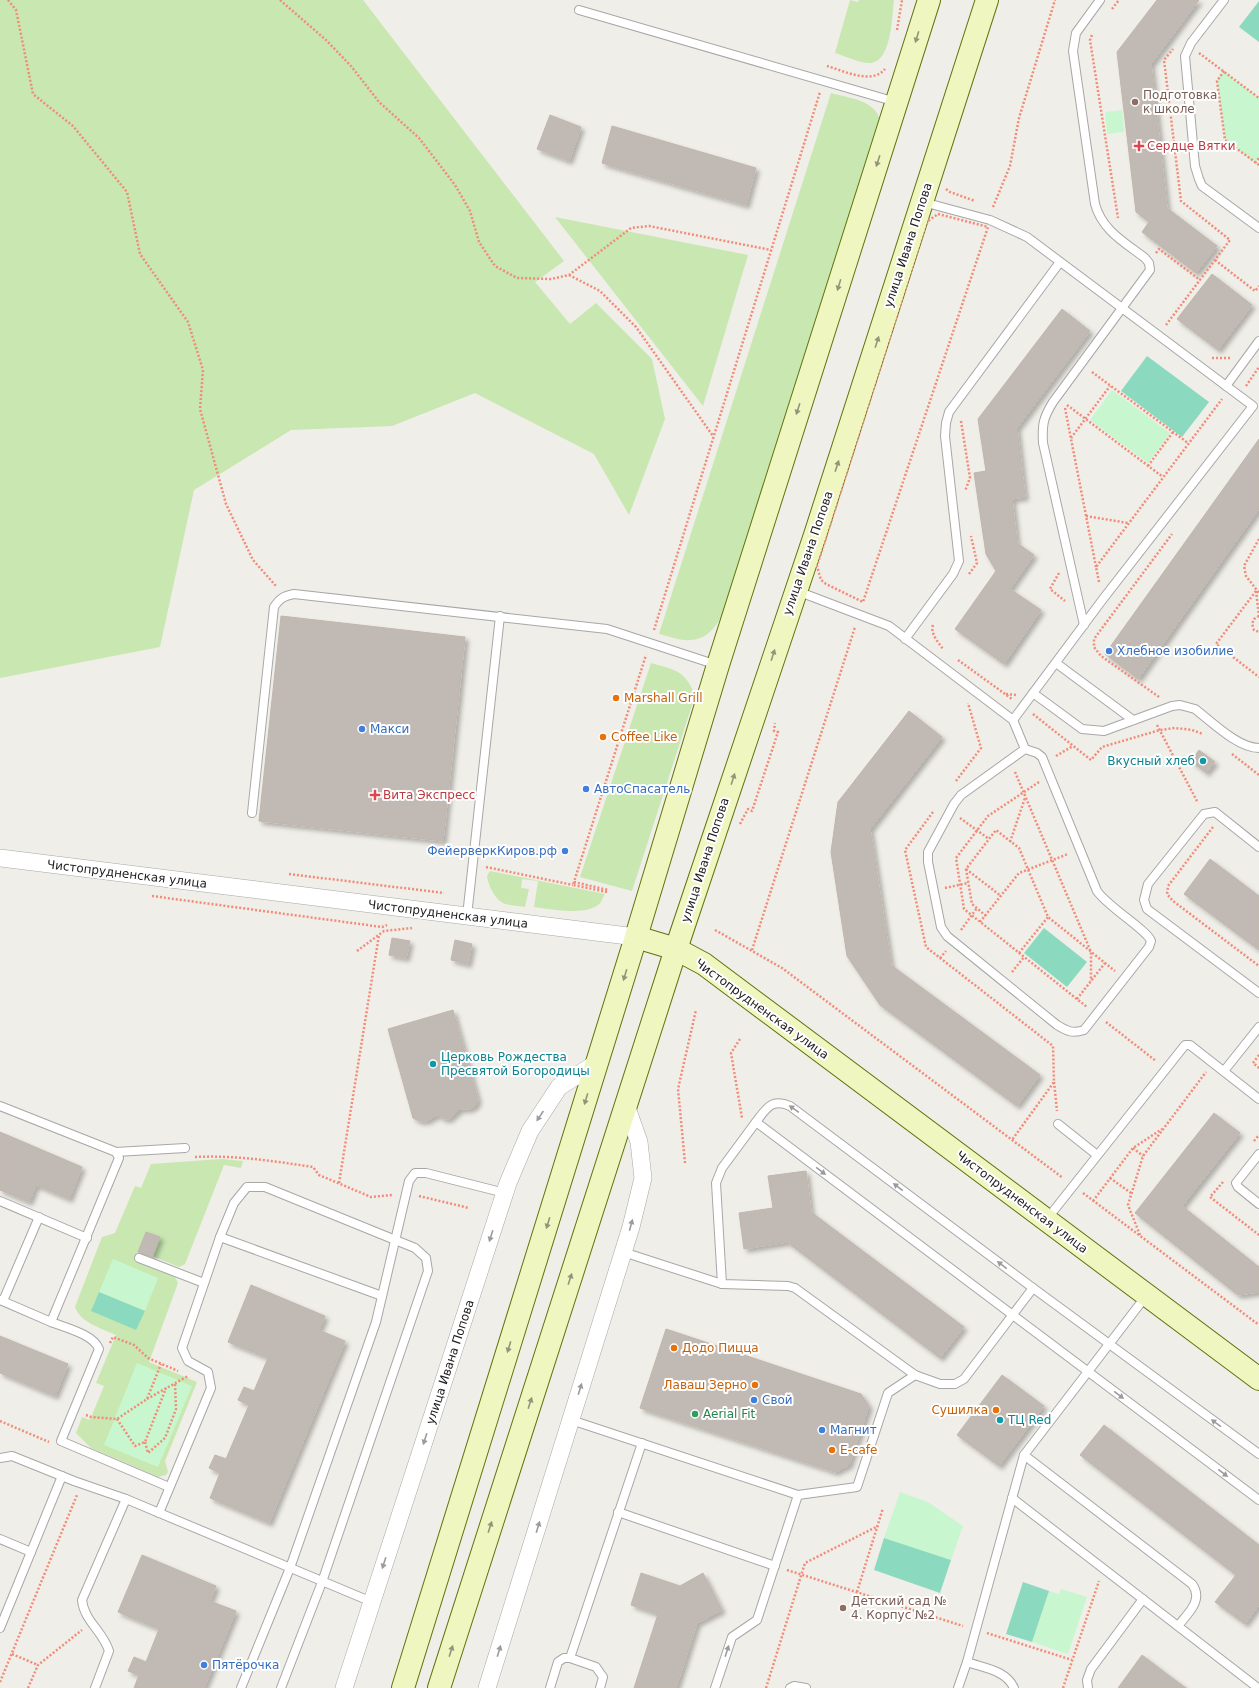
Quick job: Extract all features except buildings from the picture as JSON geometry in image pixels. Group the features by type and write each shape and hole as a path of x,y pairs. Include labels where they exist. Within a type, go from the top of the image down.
{"main road":[{"path":"403,1688 598,1062 718,665 929,0"},
{"name":"улица Ивана Попова","path":"439,1688 676,949 795,590 815,535 987,0"},
{"name":"Чистопрудненская улица","path":"636,937 676,949 704,964 1259,1379"}],"street":[{"name":"Чистопрудненская улица","path":"0,858 636,937"},
{"name":"улица Ивана Попова","path":"344,1688 505,1193 530,1130 559,1087 598,1062"},
{"path":"488,1688 623,1252 643,1178 639,1142 626,1105"}],"lane":[{"path":"1084,625 1043,443 1042,426 1046,414 1053,402 1150,270 1149,263 1110,232 1098,214 1073,50 1076,33 1100,0"},
{"path":"1224,0 1190,45 1185,56 1184,65 1195,166 1202,186 1259,228"},
{"path":"579,10 897,102"},
{"path":"923,202 990,220 1027,237 1256,408 1103,599 1013,720"},
{"path":"905,639 953,574 959,561 945,436 949,412 1060,262"},
{"path":"1226,386 1259,341"},
{"path":"795,590 889,626 1013,720 1025,749 1037,753 1042,757 1101,897 1106,903 1150,938 1149,947 1084,1030 1075,1032 1068,1032 947,936 941,926 927,856 950,811 961,795 1025,749"},
{"path":"252,813 274,607 278,600 284,596 294,594 607,629 718,665"},
{"path":"467,916 500,616"},
{"path":"1056,663 1133,720"},
{"path":"1033,693 1082,730 1104,731 1172,706 1180,705 1195,709 1241,744 1253,748 1259,748"},
{"path":"1259,847 1215,812 1204,814 1148,884 1144,900 1148,909 1259,993"},
{"path":"1224,1071 1259,1027"},
{"path":"1046,1220 1183,1046 1188,1044 1259,1099"},
{"path":"722,1284 716,1183 722,1168 766,1108 773,1103 782,1102 790,1106 1033,1288 1259,1454"},
{"path":"0,1106 116,1152 185,1148"},
{"path":"756,1122 1259,1500"},
{"path":"1058,1124 1097,1155"},
{"path":"52,1322 118,1165 119,1158 116,1152"},
{"path":"1259,1154 1236,1183 1238,1187 1259,1204"},
{"path":"241,1688 290,1568 376,1322 409,1181 415,1173 426,1173 505,1193"},
{"path":"159,1513 211,1388 208,1372 188,1361 182,1348 220,1237 234,1203 247,1187 266,1187 415,1248 426,1258 428,1271 322,1582 281,1688"},
{"path":"0,1201 87,1238"},
{"path":"39,1217 2,1301 88,1337 96,1343 98,1349 61,1441 169,1487"},
{"path":"220,1237 382,1296"},
{"path":"623,1252 722,1284 788,1286 795,1288 915,1375 940,1384 955,1384 964,1379 1033,1288"},
{"path":"138,1258 204,1283"},
{"path":"958,1688 976,1630 1024,1455 1147,1295"},
{"path":"571,1420 798,1495 857,1487 888,1393 915,1375"},
{"path":"570,1658 642,1443"},
{"path":"1024,1455 1192,1584 1198,1596 1196,1603 1178,1626"},
{"path":"0,1458 12,1456 82,1484 126,1499 372,1602"},
{"path":"0,1628 62,1476"},
{"path":"715,1688 732,1637 757,1620 798,1495"},
{"path":"1012,1498 1258,1688"},
{"path":"95,1688 109,1651 102,1635 87,1618 82,1600 126,1499"},
{"path":"618,1512 775,1566"},
{"path":"0,1539 31,1552"},
{"path":"1088,1688 1087,1680 1090,1669 1143,1599"},
{"path":"550,1688 558,1662 564,1658 570,1658 596,1667 602,1677 600,1688"},
{"path":"966,1662 1002,1674 1008,1678 1014,1688"},
{"path":"790,1688 794,1686 806,1688"}],"path":[{"path":"8,0 16,10 33,94 72,126 127,192 140,254 188,322 203,370 200,409 226,504 253,560 284,596"},
{"path":"280,0 326,40 351,66 379,102 419,138 455,185 470,211 479,242 495,266 517,278 551,279 569,276 631,228 649,226 771,250"},
{"path":"896,34 902,0"},
{"path":"994,207 1010,166 1018,118 1055,0"},
{"path":"1110,12 1119,0"},
{"path":"1096,29 1090,40 1118,220"},
{"path":"1190,45 1259,98"},
{"path":"827,66 860,76 876,76 884,70 886,65"},
{"path":"1224,71 1217,81 1225,140 1259,166"},
{"path":"653,631 820,90"},
{"path":"1255,163 1259,158"},
{"path":"863,602 988,227"},
{"path":"1150,248 1156,253 1159,249 1200,280"},
{"path":"1171,329 1166,325 1215,260 1255,292 1259,286"},
{"path":"569,276 600,291 636,327 714,436"},
{"path":"1209,357 1214,359 1233,358"},
{"path":"1246,388 1247,383 1259,367"},
{"path":"1086,376 1090,370 1188,443"},
{"path":"1071,438 1110,386"},
{"path":"1096,566 1225,396 1226,386"},
{"path":"1064,403 1069,398"},
{"path":"1064,403 1163,477"},
{"path":"1064,403 1103,599"},
{"path":"960,416 970,478 962,497"},
{"path":"1148,466 1173,432"},
{"path":"1086,516 1128,523"},
{"path":"1172,706 1101,656 1094,648 1094,639 1174,532"},
{"path":"968,575 977,563 970,534"},
{"path":"1259,539 1244,566 1246,576 1259,593"},
{"path":"1060,572 1050,589 1068,604"},
{"path":"1256,591 1259,616 1254,619 1252,624 1254,630 1259,632"},
{"path":"1256,591 1216,644 1259,677"},
{"path":"752,950 857,622"},
{"path":"933,623 931,628 936,639 943,649 949,653"},
{"path":"574,883 647,651"},
{"path":"955,658 1006,694 1091,760 1102,747 1160,730 1175,728 1192,730 1205,734"},
{"path":"1006,694 1015,695 1022,693"},
{"path":"964,778 952,786 980,748 967,698 973,703"},
{"path":"1152,713 1204,814"},
{"path":"739,826 748,809 752,811 764,777 778,732 774,731 775,717"},
{"path":"1073,746 1051,758 1050,775 988,816 956,858 964,909 1165,1069"},
{"path":"1229,752 1259,775"},
{"path":"1010,760 1091,952 1091,981"},
{"path":"1010,842 1026,798"},
{"path":"989,839 939,803 905,850 926,947 1053,1046 1054,1082 1058,1124"},
{"path":"1216,823 1168,886 1167,894 1173,901 1259,966"},
{"path":"986,916 972,904 966,869 996,830 1019,848 1048,917 1124,978"},
{"path":"980,922 1019,874 1080,850"},
{"path":"473,865 574,883 608,891"},
{"path":"966,869 1001,896"},
{"path":"151,896 382,926 393,922"},
{"path":"1019,953 1048,917"},
{"path":"357,951 384,931 414,928"},
{"path":"715,930 782,968 1258,1324"},
{"path":"339,1183 379,934"},
{"path":"1077,999 1105,963"},
{"path":"685,1163 678,1089 696,1010"},
{"path":"740,1038 731,1053 745,1136"},
{"path":"1259,1055 1253,1063 1259,1068"},
{"path":"1140,1236 1128,1205 1143,1156 1209,1068"},
{"path":"1012,1140 1054,1082"},
{"path":"1093,1201 1133,1148 1164,1128"},
{"path":"1133,1148 1143,1156"},
{"path":"193,1157 222,1156 251,1158 313,1167 319,1175 371,1197 406,1193 469,1208"},
{"path":"1110,1178 1131,1193"},
{"path":"80,1412 91,1417 117,1419 147,1399 189,1375 148,1358 134,1345 113,1337 107,1350"},
{"path":"147,1399 161,1364"},
{"path":"166,1388 145,1442 148,1453 165,1438 176,1409 175,1383"},
{"path":"117,1419 135,1446 145,1442"},
{"path":"0,1421 59,1446 61,1441"},
{"path":"0,1682 82,1484"},
{"path":"857,1592 883,1508"},
{"path":"766,1688 805,1563 878,1526"},
{"path":"775,1566 1072,1660"},
{"path":"1063,1688 1103,1568"},
{"path":"28,1688 38,1665 92,1623"},
{"path":"12,1654 38,1665"}],"green space":[{"path":"0,0 363,0 564,261 535,282 570,324 596,303 652,359 665,419 629,515 594,454 475,393 392,426 291,430 194,490 160,647 0,678"},
{"path":"850,0 858,2 859,0 894,0 889,38 882,56 876,62 868,63 835,53"},
{"path":"1259,1 1259,42 1239,27"},
{"path":"1224,71 1259,98 1259,158 1255,163 1225,140 1217,81"},
{"path":"831,93 853,98 867,104 873,108 880,120 725,609 720,620 712,630 702,637 686,640 659,634"},
{"path":"1122,110 1124,132 1107,134 1105,112"},
{"path":"555,217 748,255 703,406"},
{"path":"1147,356 1209,402 1182,437 1121,391"},
{"path":"1112,390 1170,433 1148,463 1090,420"},
{"path":"651,663 674,670 684,676 692,688 695,696 632,891 580,877"},
{"path":"490,871 605,894 601,902 596,907 579,911 534,907 538,881 522,879 521,888 529,889 525,907 511,905 502,903 493,893 487,876"},
{"path":"1044,928 1087,962 1067,987 1024,953"},
{"path":"221,1159 243,1161 241,1168 224,1165 185,1264 179,1267 152,1256 159,1237 147,1232 135,1261 175,1277 178,1283 149,1362 197,1382 165,1461 168,1472 166,1475 158,1477 91,1448 76,1433 82,1417 90,1420 104,1386 96,1383 116,1335 87,1321 78,1313 75,1307 102,1237 115,1233 135,1186 141,1188 151,1164"},
{"path":"113,1259 158,1278 145,1311 99,1292"},
{"path":"99,1292 145,1311 136,1330 91,1311"},
{"path":"137,1363 192,1386 158,1467 104,1445"},
{"path":"900,1492 928,1502 963,1526 951,1560 884,1538"},
{"path":"884,1538 951,1560 940,1593 874,1570"},
{"path":"1023,1582 1049,1591 1032,1642 1006,1634"},
{"path":"1061,1589 1087,1597 1068,1654 1032,1642 1049,1591 1059,1594"}],"place":[{"name":"Подготовка к школе","path":"1135,102"},
{"name":"Сердце Вятки","path":"1139,146"},
{"name":"Хлебное изобилие","path":"1109,651"},
{"name":"Marshall Grill","path":"616,698"},
{"name":"Макси","path":"362,729"},
{"name":"Coffee Like","path":"603,737"},
{"name":"Вкусный хлеб","path":"1203,761"},
{"name":"АвтоСпасатель","path":"586,789"},
{"name":"Вита Экспресс","path":"375,795"},
{"name":"ФейерверкКиров.рф","path":"565,851"},
{"name":"Церковь Рождества Пресвятой Богородицы","path":"433,1064"},
{"name":"Додо Пицца","path":"674,1348"},
{"name":"Лаваш Зерно","path":"755,1385"},
{"name":"Свой","path":"754,1400"},
{"name":"Сушилка","path":"996,1410"},
{"name":"Aerial Fit","path":"695,1414"},
{"name":"ТЦ Red","path":"1000,1420"},
{"name":"Магнит","path":"822,1430"},
{"name":"E-cafe","path":"832,1450"},
{"name":"Детский сад № 4. Корпус №2","path":"843,1608"},
{"name":"Пятёрочка","path":"204,1665"}]}
